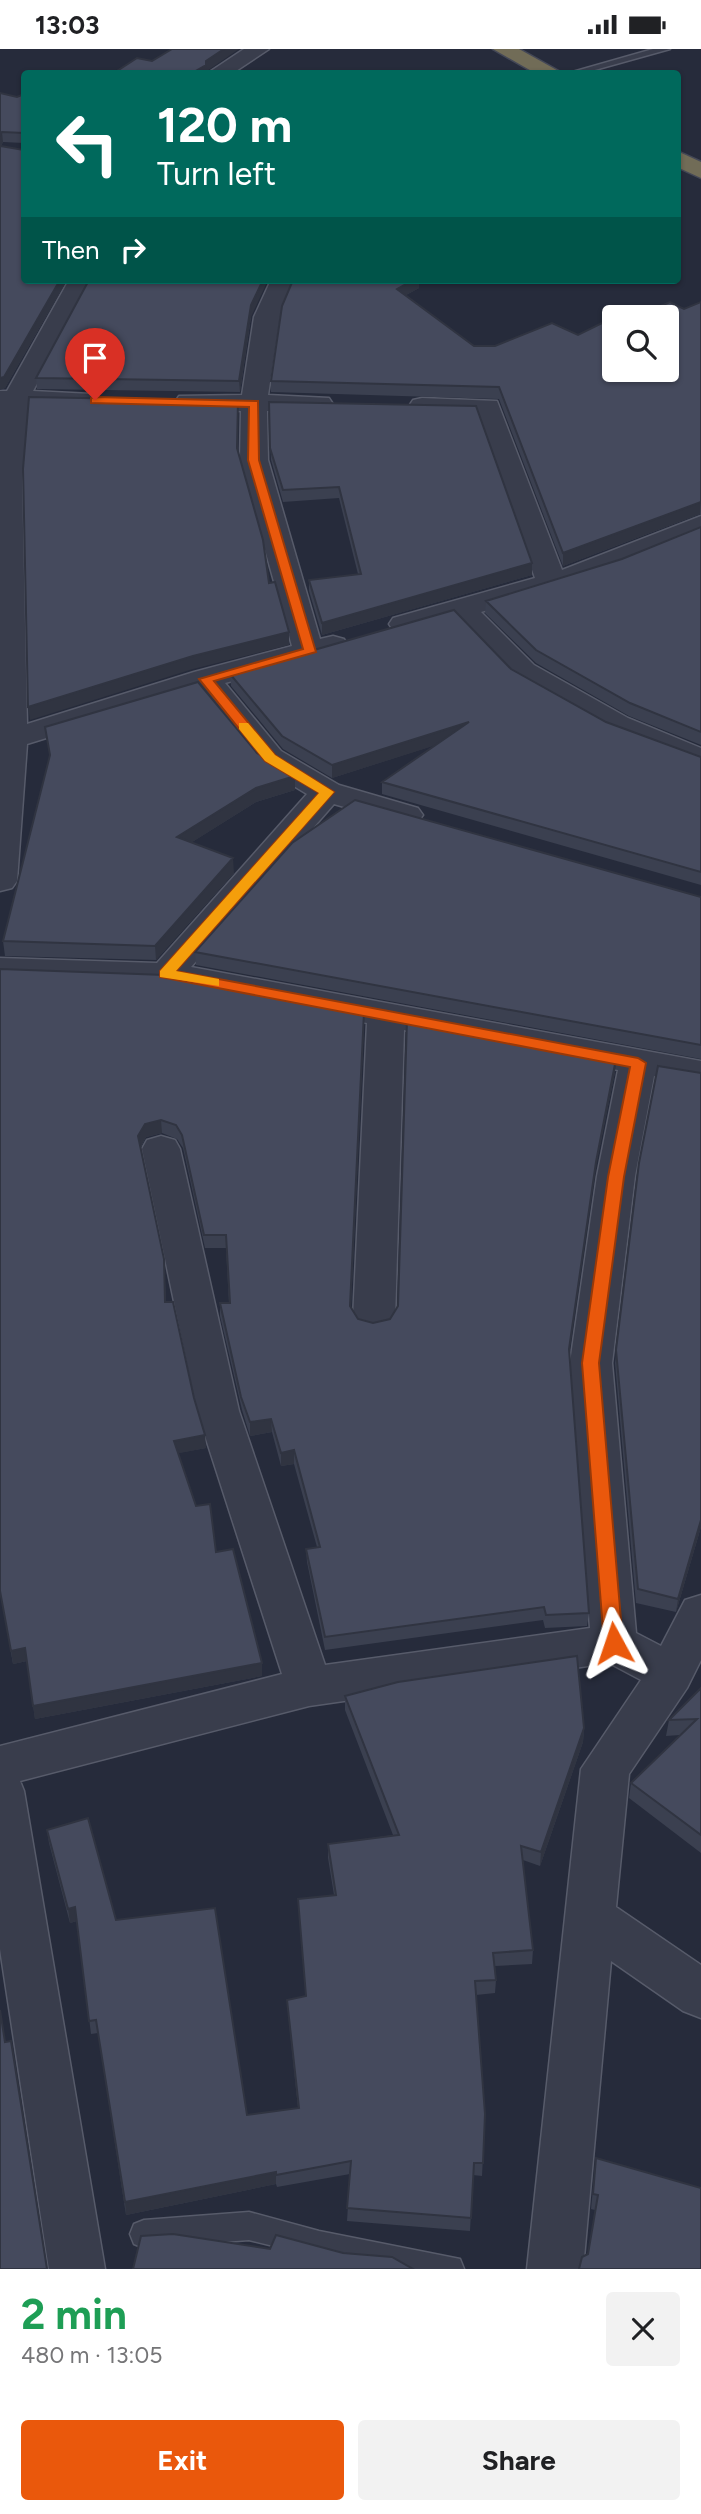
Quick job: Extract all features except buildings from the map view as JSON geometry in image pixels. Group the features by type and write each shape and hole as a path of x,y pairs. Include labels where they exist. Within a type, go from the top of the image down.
{"highway":[{"path":"503,49 545,70"},
{"path":"482,55 511,70"},
{"path":"681,141 701,151"},
{"path":"681,160 701,171"}],"street":[{"path":"224,70 260,49"},
{"path":"0,881 11,739 8,399 79,284"},
{"path":"282,284 267,317 254,403 254,460 309,652"},
{"path":"8,399 108,401"},
{"path":"162,402 351,405"},
{"path":"392,405 488,407 551,581"},
{"path":"11,739 205,679 309,652 551,581 629,555 701,525"},
{"path":"460,608 523,672 617,725 701,759"},
{"path":"205,679 270,758 327,792 434,823"},
{"path":"166,974 327,792"},
{"path":"0,969 166,974 701,1073"},
{"path":"374,1319 386,1013"},
{"path":"614,1643 591,1363 616,1177 638,1063"},
{"path":"161,1149 218,1411 309,1687"},
{"path":"555,2269 604,1769 671,1674 701,1613"},
{"path":"0,1766 309,1687 614,1643 671,1674"},
{"path":"0,1791 77,2269"},
{"path":"591,1919 701,1994"}],"lane":[{"path":"584,70 665,49"},
{"path":"144,2235 249,2227 355,2253 450,2269"}],"slow traffic":[{"path":"213,983 166,974 327,792 270,758 244,726"}],"route":[{"path":"95,400 254,403 254,460 309,652 205,679 270,758 327,792 166,974 386,1013 638,1063 616,1177 591,1363 614,1643"}]}
